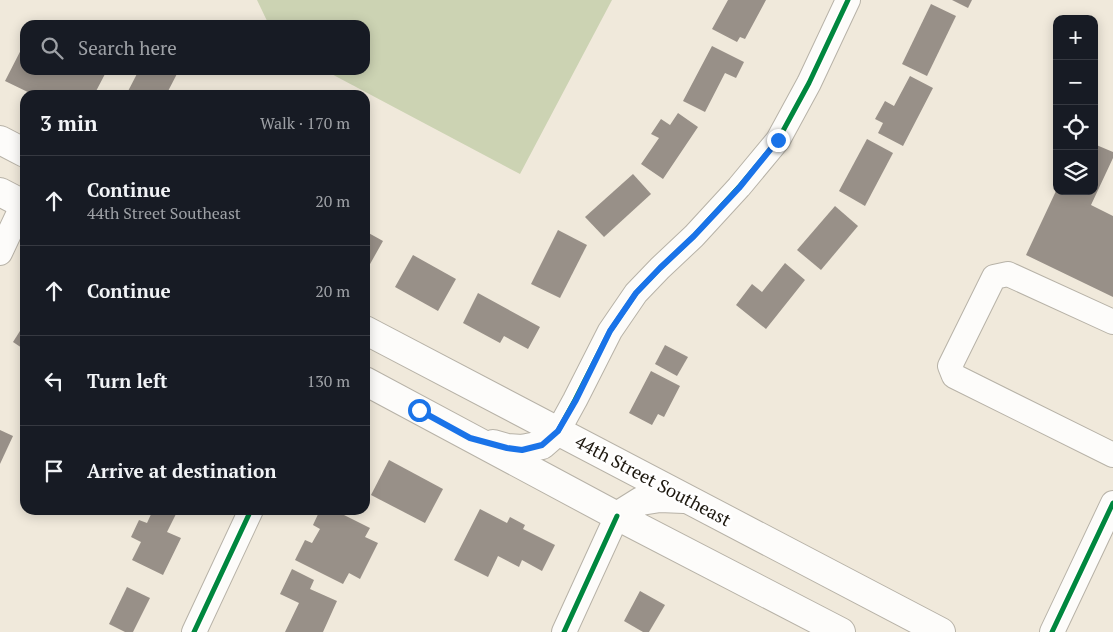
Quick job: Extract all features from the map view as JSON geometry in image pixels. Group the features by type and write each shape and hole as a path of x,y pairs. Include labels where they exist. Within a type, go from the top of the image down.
{"main road":[{"path":"0,140 20,150"},
{"name":"44th Street Southeast","path":"370,333 942,632"},
{"path":"370,385 841,632"},
{"path":"470,438 522,450 542,445 558,431"},
{"path":"617,516 641,501 660,498 688,499"}],"street":[{"path":"558,431 576,400 610,331 636,293 739,188 778,140 809,83 848,0"},
{"path":"0,253 16,200"},
{"path":"1113,322 1008,274 994,277 950,366 954,376 1113,455"},
{"path":"1052,632 1113,503"},
{"path":"194,632 249,515"},
{"path":"564,632 617,516"}],"green space":[{"path":"257,0 612,0 520,174 370,94 370,90 362,90 333,75 370,75 370,20 267,20"}],"building":[{"path":"728,0 766,0 745,39 740,37 737,42 712,29"},
{"path":"952,0 972,0 968,8"},
{"path":"931,4 956,16 927,76 902,64"},
{"path":"712,46 744,62 736,78 725,73 705,112 683,101"},
{"path":"20,52 20,75 104,75 97,90 24,90 5,81"},
{"path":"136,75 176,75 169,90 129,90"},
{"path":"910,76 933,88 903,146 878,133 883,123 875,119 885,101 894,106"},
{"path":"678,113 698,127 663,179 641,164 659,138 651,134 661,119 670,125"},
{"path":"867,139 893,153 865,206 839,191"},
{"path":"1098,146 1113,152 1113,158 1098,190"},
{"path":"633,174 651,194 604,237 585,217"},
{"path":"1054,195 1096,195 1091,205 1113,216 1113,297 1026,255"},
{"path":"835,206 858,226 821,270 797,250"},
{"path":"558,230 587,245 560,298 531,284"},
{"path":"370,234 383,241 370,264"},
{"path":"413,255 456,279 438,311 395,287"},
{"path":"785,263 805,280 766,329 736,305 752,284 762,292"},
{"path":"478,293 540,327 528,349 504,336 500,343 463,323"},
{"path":"20,331 20,347 13,342"},
{"path":"665,345 688,357 677,376 655,364"},
{"path":"651,371 680,386 664,417 658,414 652,425 629,413"},
{"path":"0,430 13,436 0,464"},
{"path":"389,460 443,489 425,523 371,495"},
{"path":"480,509 507,523 510,517 525,525 523,529 555,545 542,571 522,560 519,567 498,556 488,577 454,560"},
{"path":"151,515 176,515 167,532 181,538 163,575 132,560 141,542 131,537 139,520 147,523"},
{"path":"318,515 344,515 370,528 365,537 378,543 360,579 349,573 343,584 295,560 305,540 312,543 320,529 313,525"},
{"path":"292,569 314,580 310,589 337,601 323,632 285,632 299,603 280,594"},
{"path":"127,587 150,598 133,632 125,632 109,624"},
{"path":"640,591 665,605 649,632 643,632 624,621"}],"cycle path":[{"path":"558,431 610,331 636,293 694,236 739,187 778,140 809,83 848,0"},
{"path":"1052,632 1113,503"},
{"path":"194,632 249,515"},
{"path":"564,632 617,516"}],"route":[{"path":"419,410 470,438 522,450 542,445 558,431 576,400 610,331 636,293 739,188 778,140"}]}
